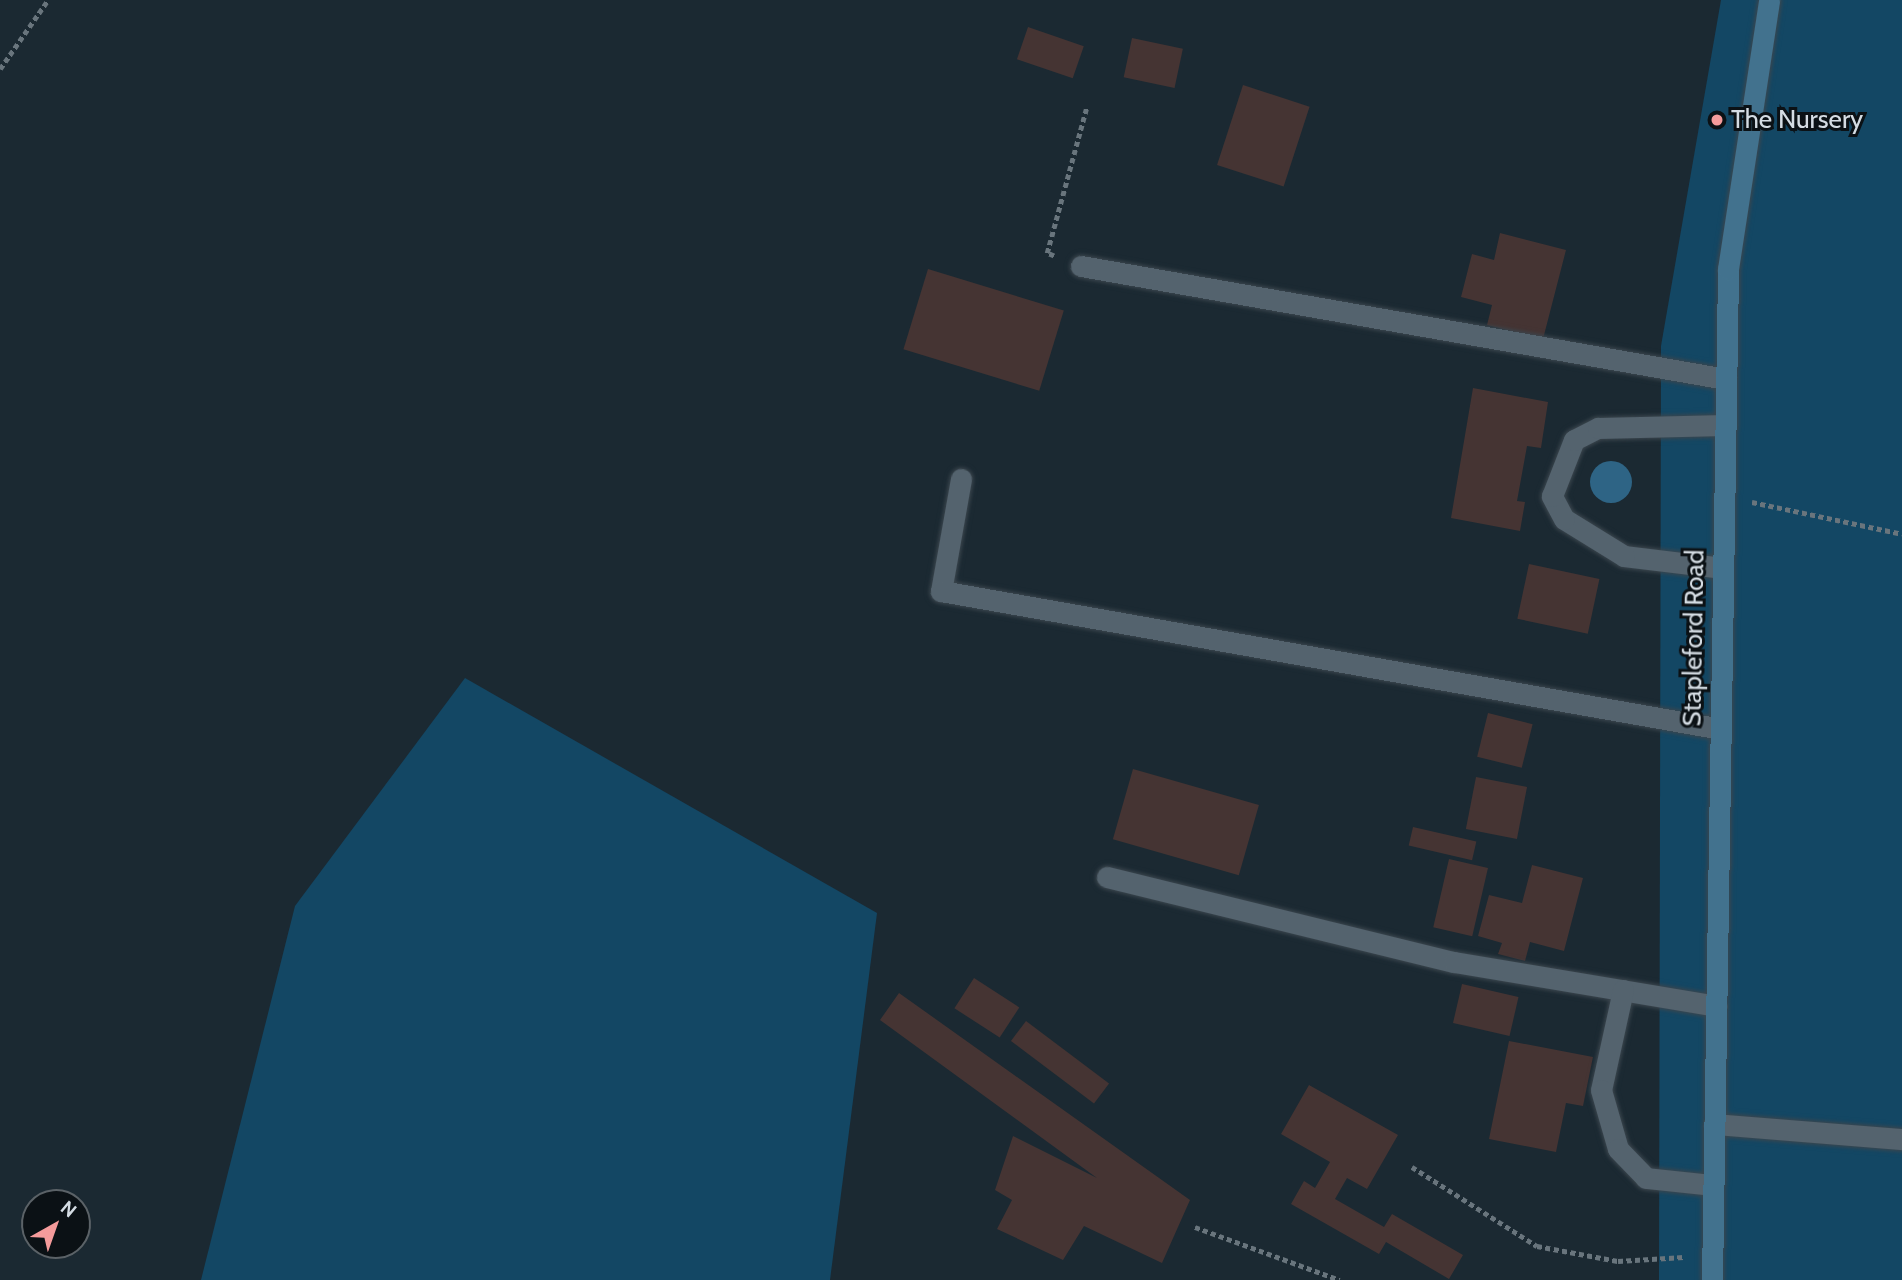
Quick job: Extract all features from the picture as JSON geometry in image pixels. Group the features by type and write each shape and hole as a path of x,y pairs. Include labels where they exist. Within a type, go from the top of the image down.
{"main road":[{"name":"Stapleford Road","path":"1712,1280 1728,269 1769,0"}],"lane":[{"path":"1081,265 1726,379"},
{"path":"1723,568 1624,556 1564,519 1552,496 1574,440 1598,428 1725,425"},
{"path":"961,479 941,591 1721,729"},
{"path":"1107,877 1454,961 1716,1006"},
{"path":"1623,990 1601,1090 1618,1149 1646,1178 1713,1185"},
{"path":"1714,1124 1902,1139"}],"path":[{"path":"0,69 48,0"},
{"path":"1081,265 1047,253 1087,106"},
{"path":"1724,496 1902,534"},
{"path":"1412,1167 1537,1246 1618,1261 1712,1255"},
{"path":"1195,1227 1340,1280"}],"shaded area":[{"path":"1721,0 1902,0 1902,1280 1659,1280 1661,346"},
{"path":"1611,461 1626,467 1632,482 1626,497 1611,503 1596,497 1590,482 1596,467"},
{"path":"465,678 877,913 830,1280 201,1280 295,906"}],"building":[{"path":"1028,27 1084,46 1073,78 1017,59"},
{"path":"1132,38 1183,49 1175,88 1124,77"},
{"path":"1243,85 1310,107 1284,187 1217,165"},
{"path":"1500,233 1566,250 1543,339 1487,325 1492,305 1461,297 1472,254 1494,260"},
{"path":"928,269 1064,311 1039,391 903,349"},
{"path":"1473,388 1548,402 1541,448 1527,446 1517,501 1525,502 1520,531 1451,518"},
{"path":"1529,564 1599,579 1588,634 1517,619"},
{"path":"1488,713 1533,724 1522,768 1477,757"},
{"path":"1133,769 1259,805 1239,875 1113,839"},
{"path":"1476,777 1527,787 1517,839 1466,829"},
{"path":"1413,827 1476,842 1472,860 1409,846"},
{"path":"1449,859 1488,868 1472,936 1433,927"},
{"path":"1532,865 1583,878 1564,951 1530,942 1525,961 1498,954 1502,943 1478,936 1489,895 1522,903"},
{"path":"974,978 1019,1007 1000,1038 954,1008"},
{"path":"1462,984 1519,997 1510,1036 1453,1023"},
{"path":"899,993 1190,1200 1162,1263 1084,1226 1063,1260 997,1229 1012,1200 995,1190 1013,1136 1097,1178 880,1020"},
{"path":"1026,1021 1109,1084 1094,1104 1011,1041"},
{"path":"1509,1041 1593,1057 1583,1106 1566,1103 1556,1152 1489,1139"},
{"path":"1309,1085 1398,1135 1367,1189 1347,1178 1335,1199 1384,1227 1392,1214 1463,1255 1449,1279 1386,1242 1379,1254 1291,1204 1304,1181 1315,1188 1330,1162 1281,1134"}],"place":[{"name":"The Nursery","path":"1717,120"}]}
